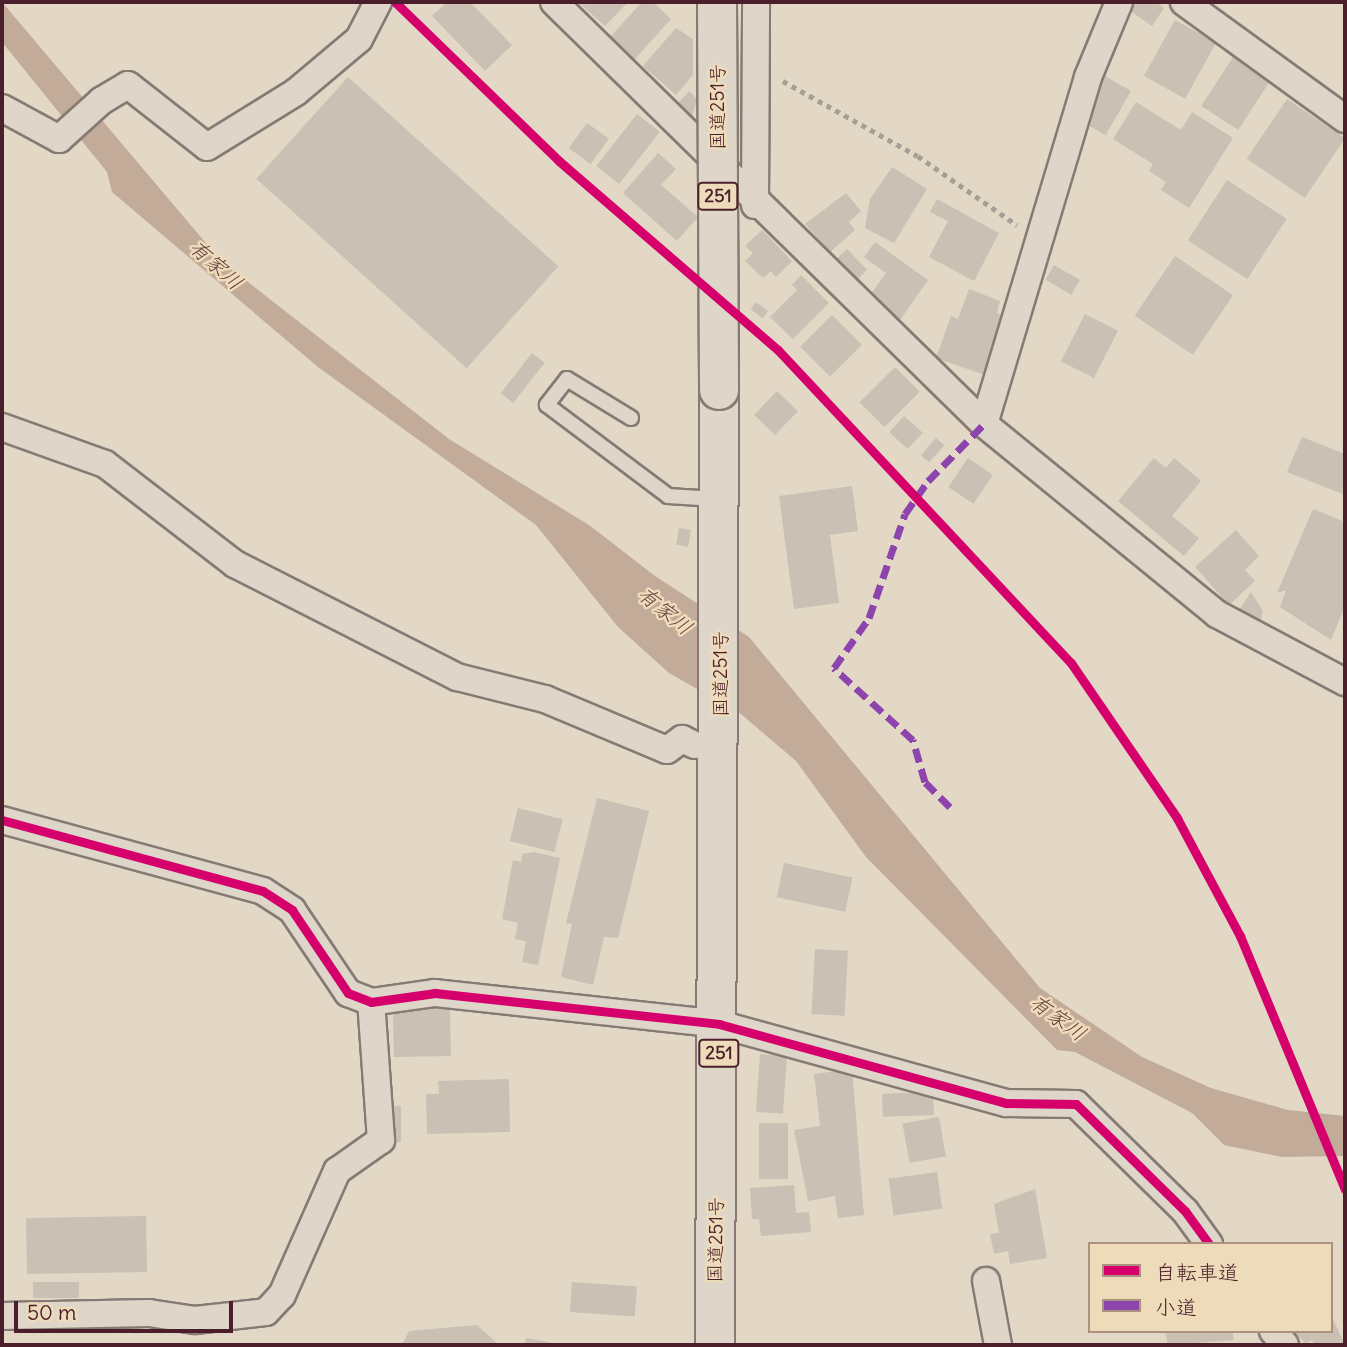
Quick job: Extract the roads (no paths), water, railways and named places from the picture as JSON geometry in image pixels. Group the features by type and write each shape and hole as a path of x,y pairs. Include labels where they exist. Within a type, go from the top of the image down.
{"highway":[{"name":"国道251号","path":"715,1345 719,1024 708,753 721,571 717,2"}],"street":[{"path":"2,108 59,139 101,101 128,85 207,147 296,92 359,39 379,2"},
{"path":"554,2 755,205 984,424 1217,614 1345,682"},
{"path":"755,205 758,68 756,2"},
{"path":"984,424 1088,76 1119,2"},
{"path":"1184,2 1345,119"},
{"path":"2,427 105,464 234,564 457,677 545,699 667,750 682,738 708,753"},
{"path":"2,820 263,891 292,909 348,993 372,1002 435,993 719,1024 1006,1103 1076,1104 1185,1211 1208,1242"},
{"path":"2,1316 149,1313 195,1320 266,1312 282,1295 337,1171 381,1140 372,1002"},
{"path":"986,1281 998,1345"}],"lane":[{"path":"631,418 567,379 547,405 668,496 721,499"}],"water":[{"name":"有家川","path":"2,2 221,261 449,439 589,525 655,576 749,637 1040,988 1142,1057 1211,1088 1288,1110 1345,1116 1345,1156 1282,1157 1224,1145 1192,1113 1075,1052 1057,1050 866,857 796,761 741,714 669,673 618,627 536,525 318,367 112,192 107,172 2,42"}]}
